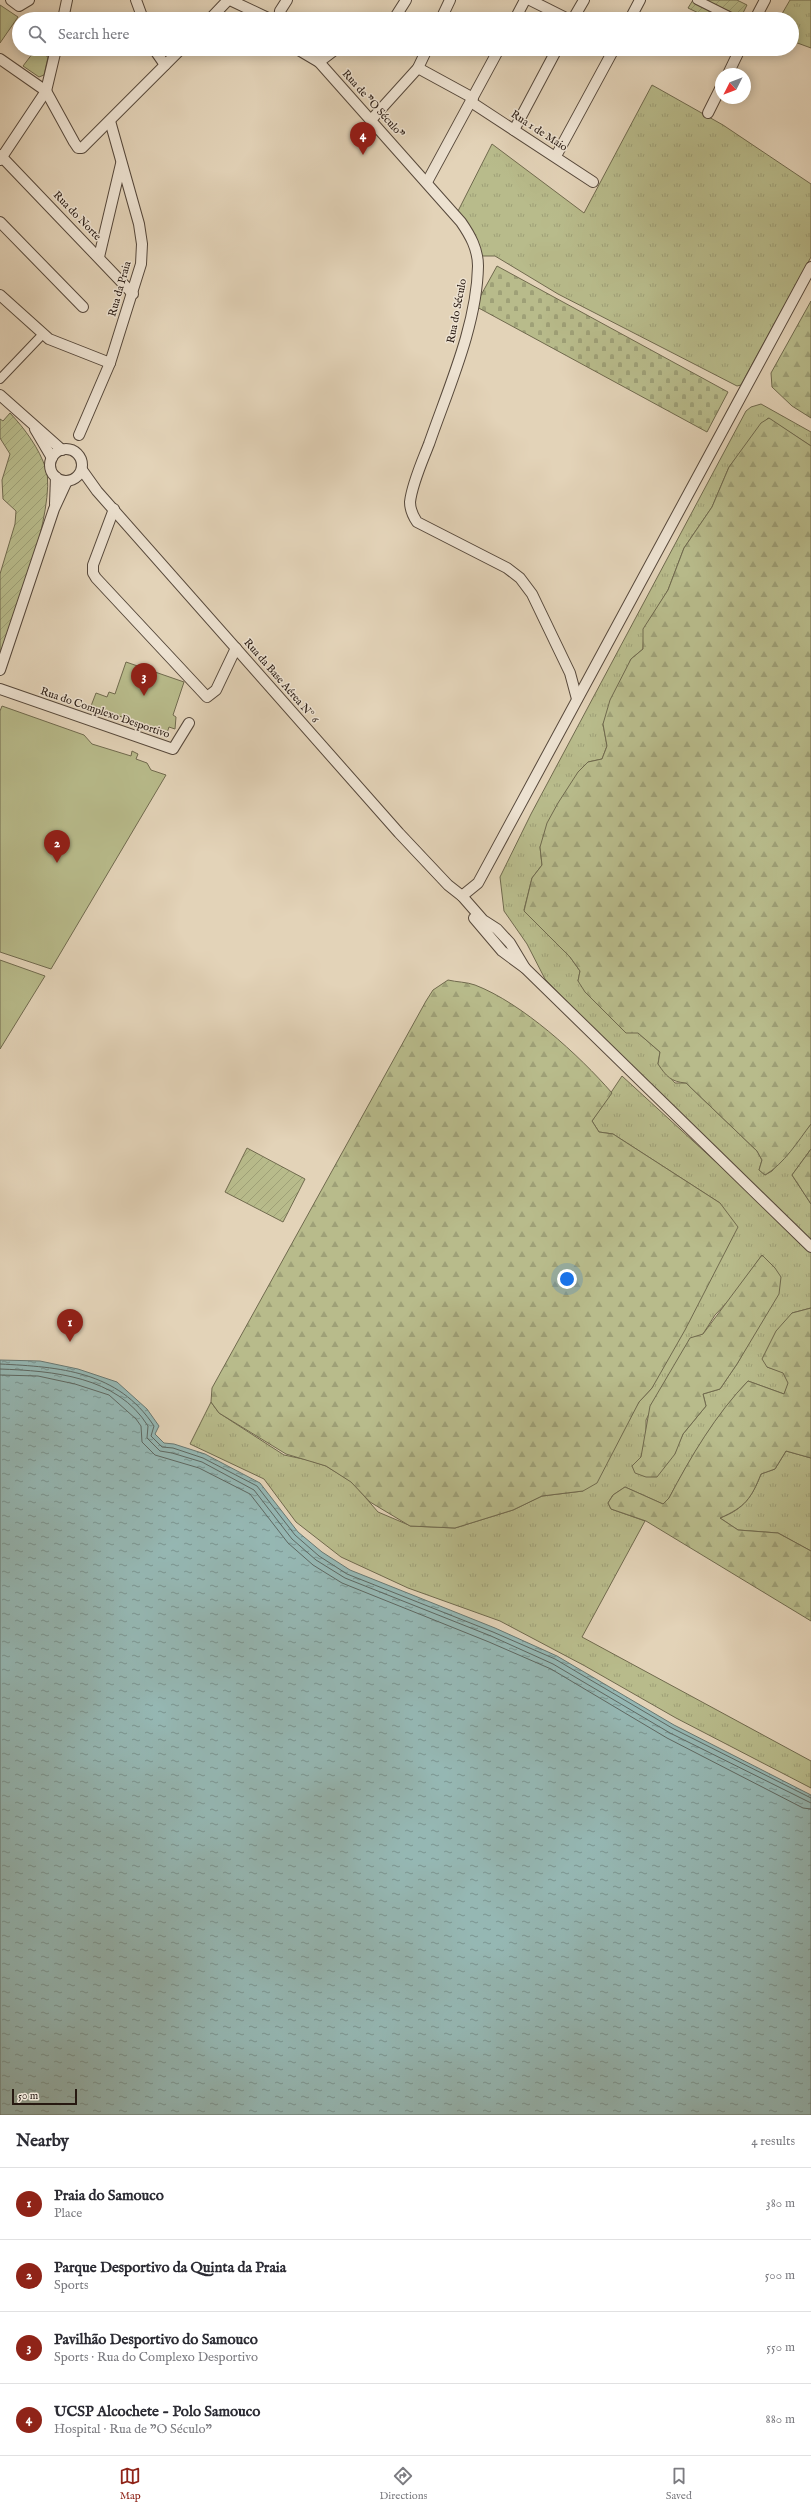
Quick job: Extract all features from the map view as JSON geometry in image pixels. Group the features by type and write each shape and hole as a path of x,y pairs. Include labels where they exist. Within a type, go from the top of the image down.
{"street":[{"path":"15,3 29,0"},
{"path":"64,12 67,0"},
{"path":"136,0 140,12"},
{"path":"217,12 229,0 255,12"},
{"path":"280,12 286,2 295,0"},
{"path":"398,12 406,0"},
{"path":"444,12 450,0"},
{"path":"519,12 525,0"},
{"path":"530,0 554,12"},
{"path":"577,12 584,0"},
{"path":"634,12 640,0"},
{"path":"697,0 721,12"},
{"path":"759,12 765,0"},
{"path":"1,157 46,91 54,56"},
{"path":"159,56 165,65"},
{"path":"0,60 46,91 78,148 82,148 175,56"},
{"name":"Rua de \"O Século\"","path":"309,56 320,62 426,182"},
{"path":"320,62 327,56"},
{"path":"371,120 418,68 424,56"},
{"path":"426,182 495,56"},
{"path":"514,130 553,56"},
{"path":"556,156 610,56"},
{"path":"731,68 737,56"},
{"name":"Rua 1 de Maio","path":"418,68 472,100 514,130 556,156 593,182"},
{"path":"708,113 715,99"},
{"name":"Rua da Praia","path":"79,435 110,364 133,294 141,264 142,244 139,224 110,121"},
{"name":"Rua do Norte","path":"1,157 133,294"},
{"path":"99,257 122,163"},
{"name":"Rua do Século","path":"426,182 461,222 473,241 478,265 475,296 461,352 410,502 414,518 430,530 507,568 520,578 532,594 570,673 577,699"},
{"path":"0,222 83,307"},
{"path":"462,896 478,883 811,267"},
{"path":"0,295 42,335 110,364"},
{"path":"0,379 42,335"},
{"path":"0,395 62,450 75,452 81,460 82,470 97,491"},
{"path":"31,422 52,458"},
{"path":"55,504 56,478 50,468 52,458 62,450"},
{"path":"0,670 55,504 71,480 82,470"},
{"path":"56,478 71,480 97,491"},
{"name":"Rua da Base Aérea Nº 6","path":"97,491 448,886"},
{"path":"114,509 93,565 93,574 96,578 207,698 216,690 236,648"},
{"path":"570,673 579,676 592,672"},
{"name":"Rua do Complexo Desportivo","path":"0,689 173,749 189,723"},
{"path":"448,886 462,896 483,920 497,929 510,943 525,968"},
{"path":"448,886 457,900 497,946 525,968 811,1247"}],"green space":[{"path":"693,0 737,0 747,5 744,12 696,12 688,8"},
{"path":"790,0 811,0 811,48 799,44 799,12 783,12"},
{"path":"0,5 12,13 12,26 0,43"},
{"path":"31,56 48,57 44,75 39,77 23,66"},
{"path":"652,85 723,125 811,184 811,257 741,385 737,386 558,294 495,256 476,256 456,215 492,144 584,213"},
{"path":"497,266 728,392 707,432 475,306"},
{"path":"811,301 811,418 792,406 772,387 771,373"},
{"path":"761,404 811,432 811,446 768,418 729,467 712,507 684,548 668,590 644,629 643,649 631,659 603,724 607,746 602,759 588,762 540,847 542,865 532,878 524,910 570,957 580,971 578,981 660,1052 658,1064 675,1083 686,1083 757,1151 762,1160 759,1170 765,1175 772,1171 811,1124 811,1149 792,1175 811,1204 811,1240 777,1210 641,1078 545,979 527,944 504,911 500,877 531,814 746,411 751,407"},
{"path":"10,413 26,432 40,454 46,469 48,486 45,510 32,568 0,669 0,574 15,524 16,511 3,499 2,480 10,454 0,438 0,419 3,421"},
{"path":"769,418 811,446 811,1124 784,1159 765,1175 759,1170 762,1160 757,1151 686,1083 673,1080 666,1075 658,1064 660,1052 638,1033 626,1033 585,992 578,981 580,971 570,957 524,911 532,878 542,865 540,847 547,823 578,772 588,762 602,759 607,746 603,724 610,700 631,659 643,649 643,629 668,590 684,548 712,507 729,467 761,423"},
{"path":"126,662 184,682 173,715 176,717 175,729 169,727 167,733 91,706 96,693 107,697 109,692 115,694"},
{"path":"2,706 84,735 92,744 131,756 132,751 138,754 136,759 147,763 151,770 166,775 51,969 0,952 0,711"},
{"path":"0,960 45,976 0,1049"},
{"path":"448,980 472,984 493,993 530,1017 567,1047 612,1093 592,1121 599,1132 613,1134 720,1203 738,1227 685,1330 652,1388 639,1402 597,1483 583,1491 542,1496 513,1510 455,1528 410,1526 370,1502 351,1482 326,1466 286,1454 219,1413 211,1402 212,1388 426,1001 433,990"},
{"path":"622,1076 811,1249 811,1308 792,1313 767,1367 783,1372 789,1383 784,1394 748,1381 715,1422 695,1452 669,1498 663,1504 625,1487 613,1495 608,1503 611,1509 645,1521 582,1637 811,1761 811,1788 676,1718 585,1666 500,1621 408,1588 341,1557 296,1522 264,1479 190,1444 211,1402 219,1413 284,1455 308,1460 326,1466 352,1482 378,1512 411,1526 455,1528 513,1510 542,1496 583,1491 639,1402 652,1388 720,1203 613,1134 599,1132 592,1121","holes":["762,1255 763,1318 737,1364 720,1389 703,1394 706,1406 683,1434 674,1454 632,1466 641,1457 646,1440 646,1420 667,1378 703,1334 715,1315 732,1297"]},
{"path":"247,1148 305,1179 283,1222 225,1192"},
{"path":"811,1149 811,1204 792,1175"},
{"path":"762,1255 775,1268 781,1277 779,1294 737,1364 720,1389 703,1394 706,1406 683,1434 675,1454 657,1477 646,1477 635,1473 632,1466 641,1457 650,1406 690,1338 703,1334"},
{"path":"811,1308 811,1458 786,1451 775,1469 761,1474 754,1490 746,1501 736,1510 720,1518 738,1530 778,1533 811,1551 811,1621 646,1521 611,1509 608,1503 613,1495 625,1487 663,1504 669,1498 695,1451 715,1421 748,1381 784,1394 788,1383 783,1373 767,1367 762,1359 776,1331 792,1313"},
{"path":"786,1451 811,1458 811,1551 778,1533 738,1530 720,1518 735,1511 746,1501 761,1474 775,1469"}],"water":[{"path":"0,1360 40,1361 78,1369 117,1382 147,1409 159,1426 155,1434 164,1443 174,1444 205,1454 260,1483 298,1532 322,1552 350,1570 495,1628 557,1656 674,1725 811,1795 811,2115 0,2115"}],"place":[{"name":"UCSP Alcochete - Polo Samouco","path":"363,155"},
{"name":"Pavilhão Desportivo do Samouco","path":"144,696"},
{"name":"Parque Desportivo da Quinta da Praia","path":"57,863"},
{"name":"Praia do Samouco","path":"70,1342"}]}
